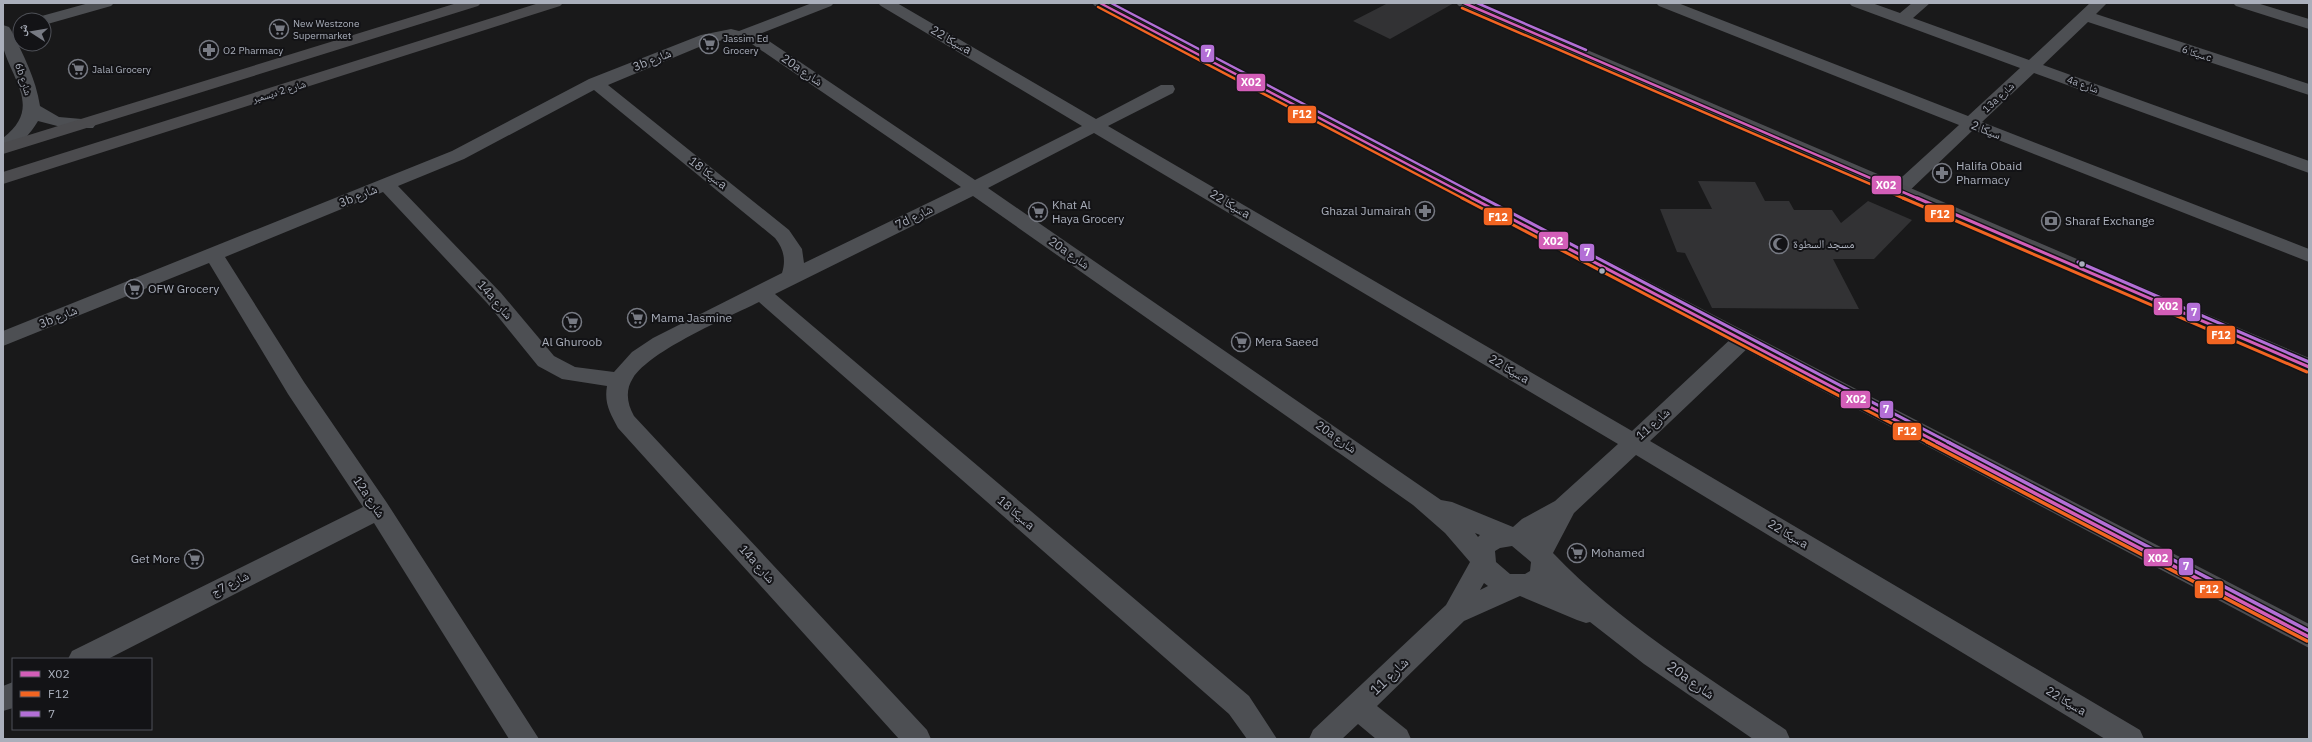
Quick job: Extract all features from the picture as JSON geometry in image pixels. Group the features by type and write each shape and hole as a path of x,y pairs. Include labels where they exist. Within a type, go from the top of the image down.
{"main road":[{"path":"3,148 87,124 473,3"},
{"name":"شارع 2 ديسمبر","path":"3,178 555,3"},
{"path":"1100,3 2309,637"},
{"path":"1464,3 2309,367"}],"street":[{"path":"52,18 106,3"},
{"path":"743,35 826,3"},
{"name":"سيكا 22a","path":"886,3 1097,125 1633,442 2130,739"},
{"name":"سيكا 2","path":"1664,3 1969,124 2309,256"},
{"name":"4a شارع","path":"1857,3 2309,166"},
{"path":"1902,19 1922,3"},
{"name":"13a شارع","path":"1898,191 2099,3"},
{"path":"2241,3 2309,24"},
{"name":"سيكا 6c","path":"2085,16 2309,90"},
{"name":"6b شارع","path":"3,148 29,120 32,107 26,80 4,31"},
{"name":"20a شارع","path":"707,38 731,34 743,35 757,40 1422,498 1454,526 1482,561"},
{"name":"3b شارع","path":"3,339 386,185 481,144 563,98 595,83 707,38"},
{"name":"سيكا 18a","path":"595,83 782,234 790,243 795,253 795,265 792,277"},
{"name":"7d شارع","path":"661,343 974,188 1167,89"},
{"name":"6b شارع","path":"32,107 42,117 50,120 87,124"},
{"name":"14a شارع","path":"386,185 494,298 546,361 570,374 620,380"},
{"name":"12a شارع","path":"214,255 296,388 378,510 525,739"},
{"name":"سيكا 18a","path":"761,293 1238,705 1263,739"},
{"name":"شارع 11","path":"1514,537 1564,508 1743,340"},
{"name":"14a شارع","path":"661,343 630,366 620,380 616,392 616,403 620,413 626,422 917,739"},
{"name":"20a شارع","path":"1422,498 1474,523 1514,537"},
{"name":"شارع 11","path":"1542,556 1558,524 1564,508"},
{"name":"شارع 7ج","path":"84,658 378,510"},
{"path":"1514,537 1527,541 1542,556 1544,568 1542,576 1534,582 1519,586 1494,578 1482,561 1482,550 1492,539 1514,537"},
{"name":"20a شارع","path":"1542,556 1572,591 1607,622 1776,739"},
{"name":"شارع 11","path":"1323,739 1455,613 1482,561"},
{"name":"20a شارع","path":"1519,586 1607,622"},
{"name":"شارع 11","path":"1455,613 1519,586"},
{"path":"3,699 12,694"},
{"path":"1356,707 1397,739"}],"building":[{"path":"1388,3 1454,3 1390,39 1353,21"},
{"name":"مسجد السطوة","path":"1698,181 1755,182 1765,201 1789,201 1794,210 1832,210 1841,223 1868,201 1912,220 1874,259 1833,259 1859,309 1712,308 1685,253 1677,252 1660,209 1712,209"}],"transit line":[{"name":"X02","path":"1100,3 2309,637"},
{"name":"7","path":"1111,3 2309,631"},
{"name":"X02","path":"1464,3 2309,367"},
{"name":"7","path":"1477,3 1586,50"},
{"name":"F12","path":"1098,7 2307,641"},
{"name":"F12","path":"1462,8 2307,372"},
{"name":"7","path":"2078,262 2309,362"}],"place":[{"name":"New Westzone Supermarket","path":"279,29"},
{"name":"Jassim Ed Grocery","path":"709,44"},
{"name":"O2 Pharmacy","path":"209,50"},
{"name":"Jalal Grocery","path":"78,69"},
{"name":"Halifa Obaid Pharmacy","path":"1942,173"},
{"name":"Ghazal Jumairah","path":"1425,211"},
{"name":"Khat Al Haya Grocery","path":"1038,212"},
{"name":"Sharaf Exchange","path":"2051,221"},
{"name":"مسجد السطوة","path":"1779,244"},
{"name":"OFW Grocery","path":"134,289"},
{"name":"Mama Jasmine","path":"637,318"},
{"name":"Al Ghuroob","path":"572,322"},
{"name":"Mera Saeed","path":"1241,342"},
{"name":"Mohamed","path":"1577,553"},
{"name":"Get More","path":"194,559"}]}
